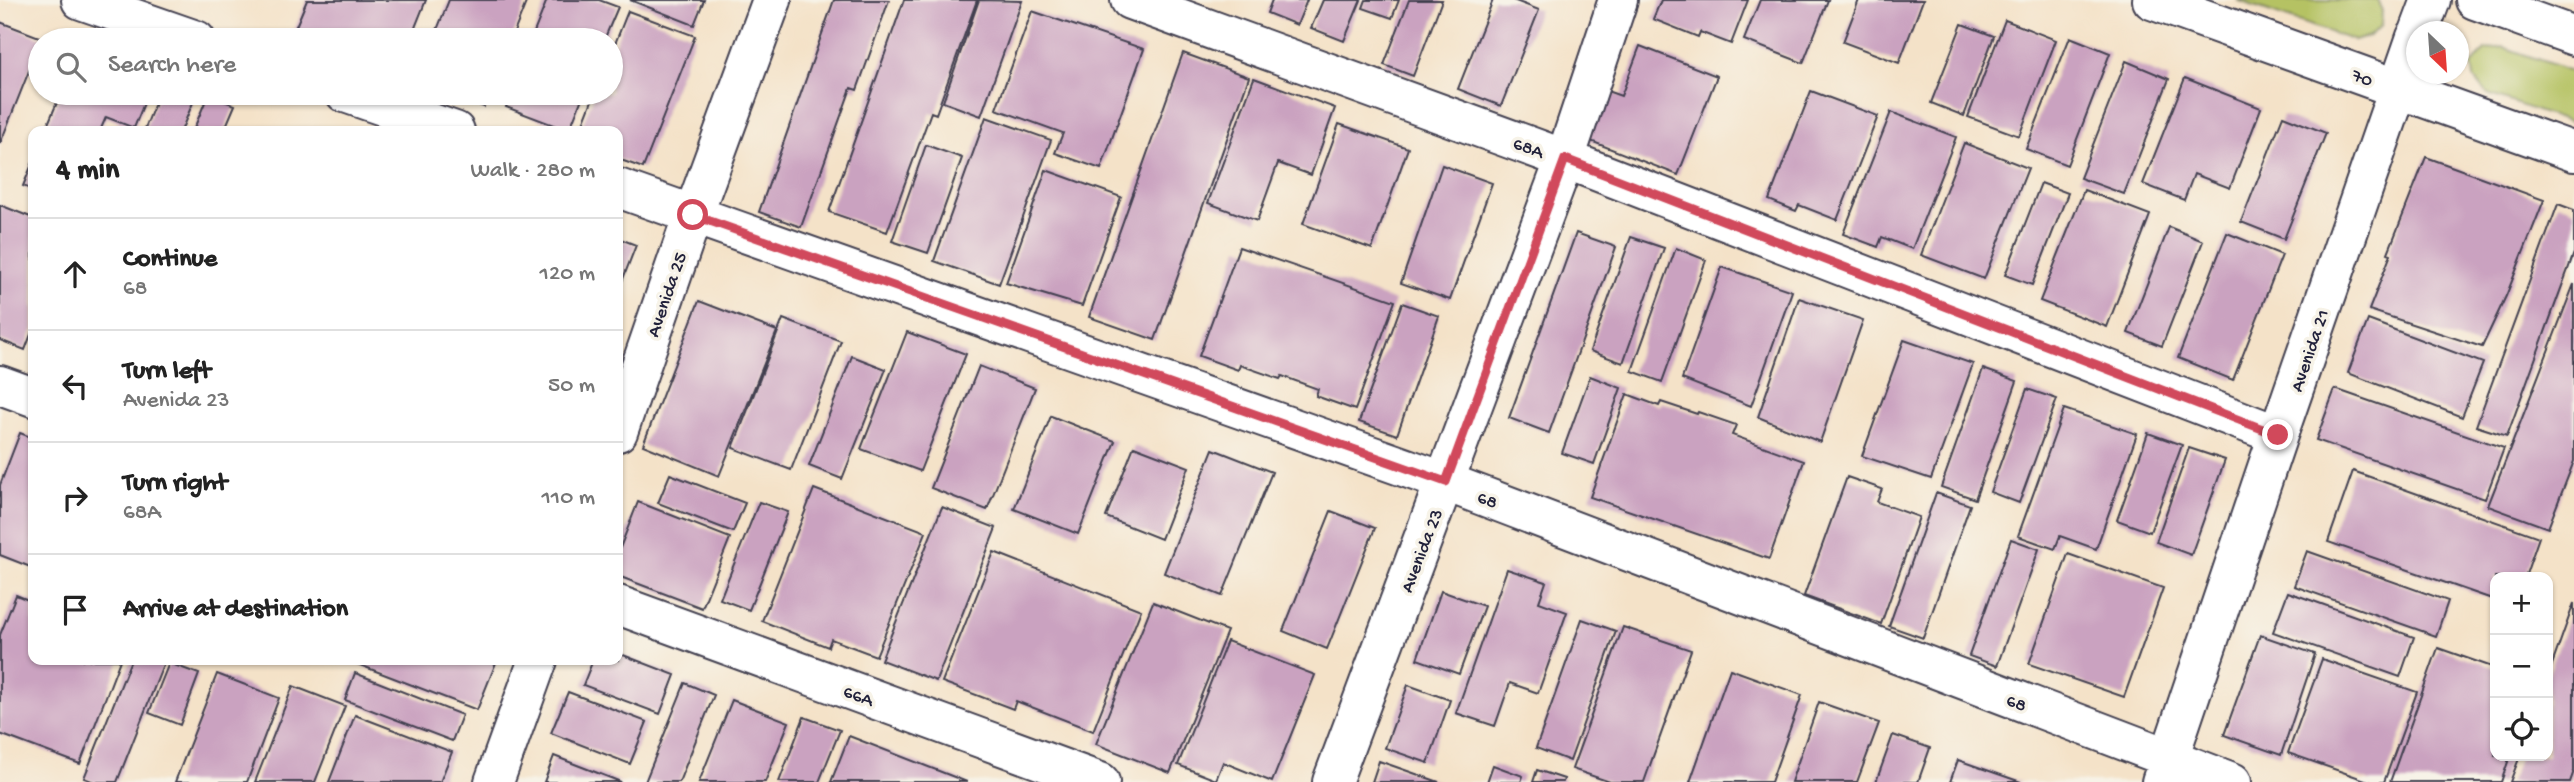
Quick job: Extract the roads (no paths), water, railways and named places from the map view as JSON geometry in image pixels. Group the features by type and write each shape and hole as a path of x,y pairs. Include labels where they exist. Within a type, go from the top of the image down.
{"street":[{"path":"81,0 162,28"},
{"name":"Avenida 25","path":"623,418 693,215 772,0"},
{"name":"68A","path":"1130,0 1565,159 2278,435"},
{"name":"Avenida 23","path":"1332,782 1565,159 1618,0"},
{"name":"70","path":"2152,0 2574,152"},
{"path":"2423,21 2431,0"},
{"path":"2475,0 2574,36"},
{"name":"Avenida 21","path":"2165,771 2278,435 2406,69"},
{"path":"380,105 441,126"},
{"name":"68","path":"623,190 1446,482 2165,771 2232,782"},
{"path":"0,385 28,395"},
{"name":"66A","path":"623,607 1100,782"},
{"path":"494,782 536,665"}]}
